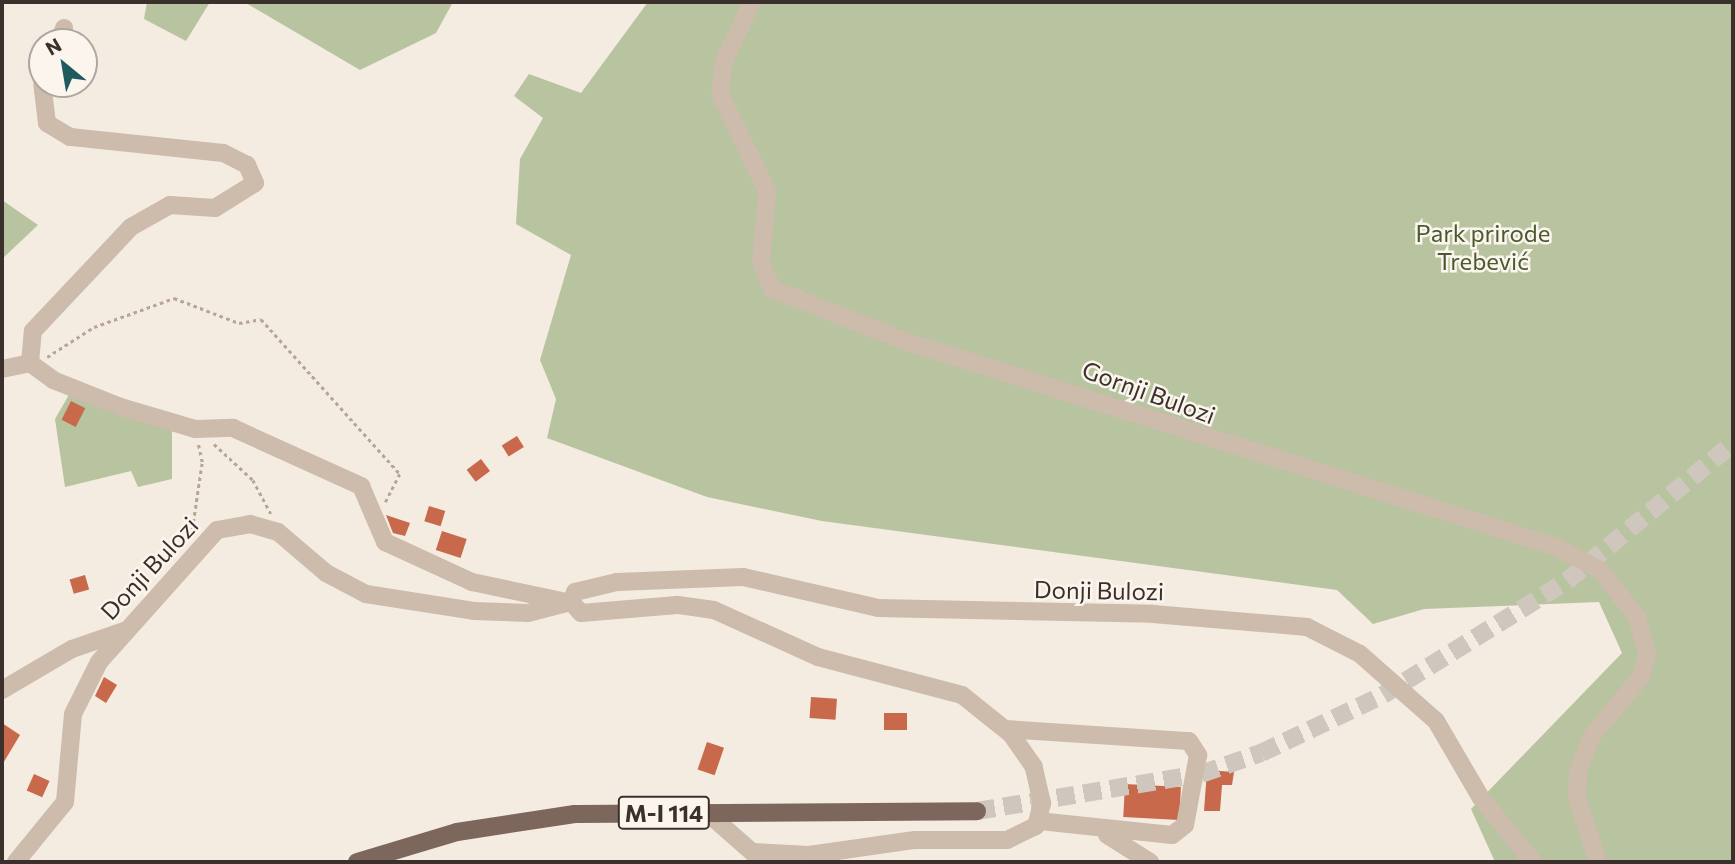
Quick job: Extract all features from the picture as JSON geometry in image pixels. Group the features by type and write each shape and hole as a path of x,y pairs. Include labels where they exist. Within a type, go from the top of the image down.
{"main road":[{"name":"M-I 114","path":"357,862 410,843 515,821 642,812 712,816 978,811"}],"street":[{"name":"Gornji Bulozi","path":"752,2 724,61 720,94 766,191 761,262 772,289 908,342 1589,560 1630,605 1646,635 1647,655 1641,677 1586,747 1577,798 1598,862"},
{"path":"29,364 33,331 131,226 170,205 215,208 255,183 247,165 223,153 70,137 47,123 44,98"},
{"path":"2,369 29,364 105,401 195,429 233,428 361,486 385,542 450,574 570,602 581,613 677,605 714,610 818,657 962,695 1006,729 1034,767 1042,803 1038,821 1025,835 1007,840 902,841 822,858 752,852 712,816"},
{"name":"Donji Bulozi","path":"16,862 65,802 73,714 99,662 192,556 231,524 278,532 326,573 366,594 474,611 528,613 570,602 587,586 743,577 878,608 1153,614 1307,627 1360,654 1436,721 1481,798 1532,862"},
{"path":"2,691 72,649 124,631"},
{"path":"1006,729 1195,747 1185,825 1160,837 1038,821"},
{"path":"1101,831 1150,862"}],"path":[{"path":"29,364 94,327 174,298 239,323 261,319 400,474 374,516"},
{"path":"195,429 253,480 278,532"},
{"path":"192,556 190,512 202,462 195,429"}],"green space":[{"path":"147,2 210,2 186,41 144,19"},
{"path":"244,2 453,2 436,33 360,70"},
{"name":"Park prirode Trebević","path":"648,2 1733,2 1733,862 1495,862 1471,809 1622,653 1599,602 1424,609 1373,624 1337,590 822,521 707,497 547,438 556,399 540,360 571,255 516,224 520,159 543,118 514,96 529,74 581,93"},
{"path":"2,200 38,225 2,259"},
{"path":"70,393 172,429 172,479 138,487 131,471 65,487 55,419"}],"building":[{"path":"71,401 85,408 76,427 61,420"},
{"path":"517,436 524,447 509,457 502,446"},
{"path":"481,459 490,471 476,482 467,470"},
{"path":"429,506 445,511 441,526 424,521"},
{"path":"386,515 410,523 405,536 393,533"},
{"path":"442,531 467,539 461,558 436,550"},
{"path":"85,575 89,589 74,594 70,579"},
{"path":"104,677 117,685 106,703 95,696"},
{"path":"811,697 837,699 835,720 810,718"},
{"path":"884,713 907,713 907,730 884,730"},
{"path":"2,723 20,735 2,765"},
{"path":"707,742 724,748 715,775 698,769"},
{"path":"1207,770 1234,772 1232,785 1222,785 1220,811 1204,811"},
{"path":"34,774 50,781 42,797 27,790"},
{"path":"1125,784 1181,787 1179,820 1123,817"}],"tunnel":[{"path":"977,811 1201,774 1261,753 1383,695 1567,581 1733,443"}]}
